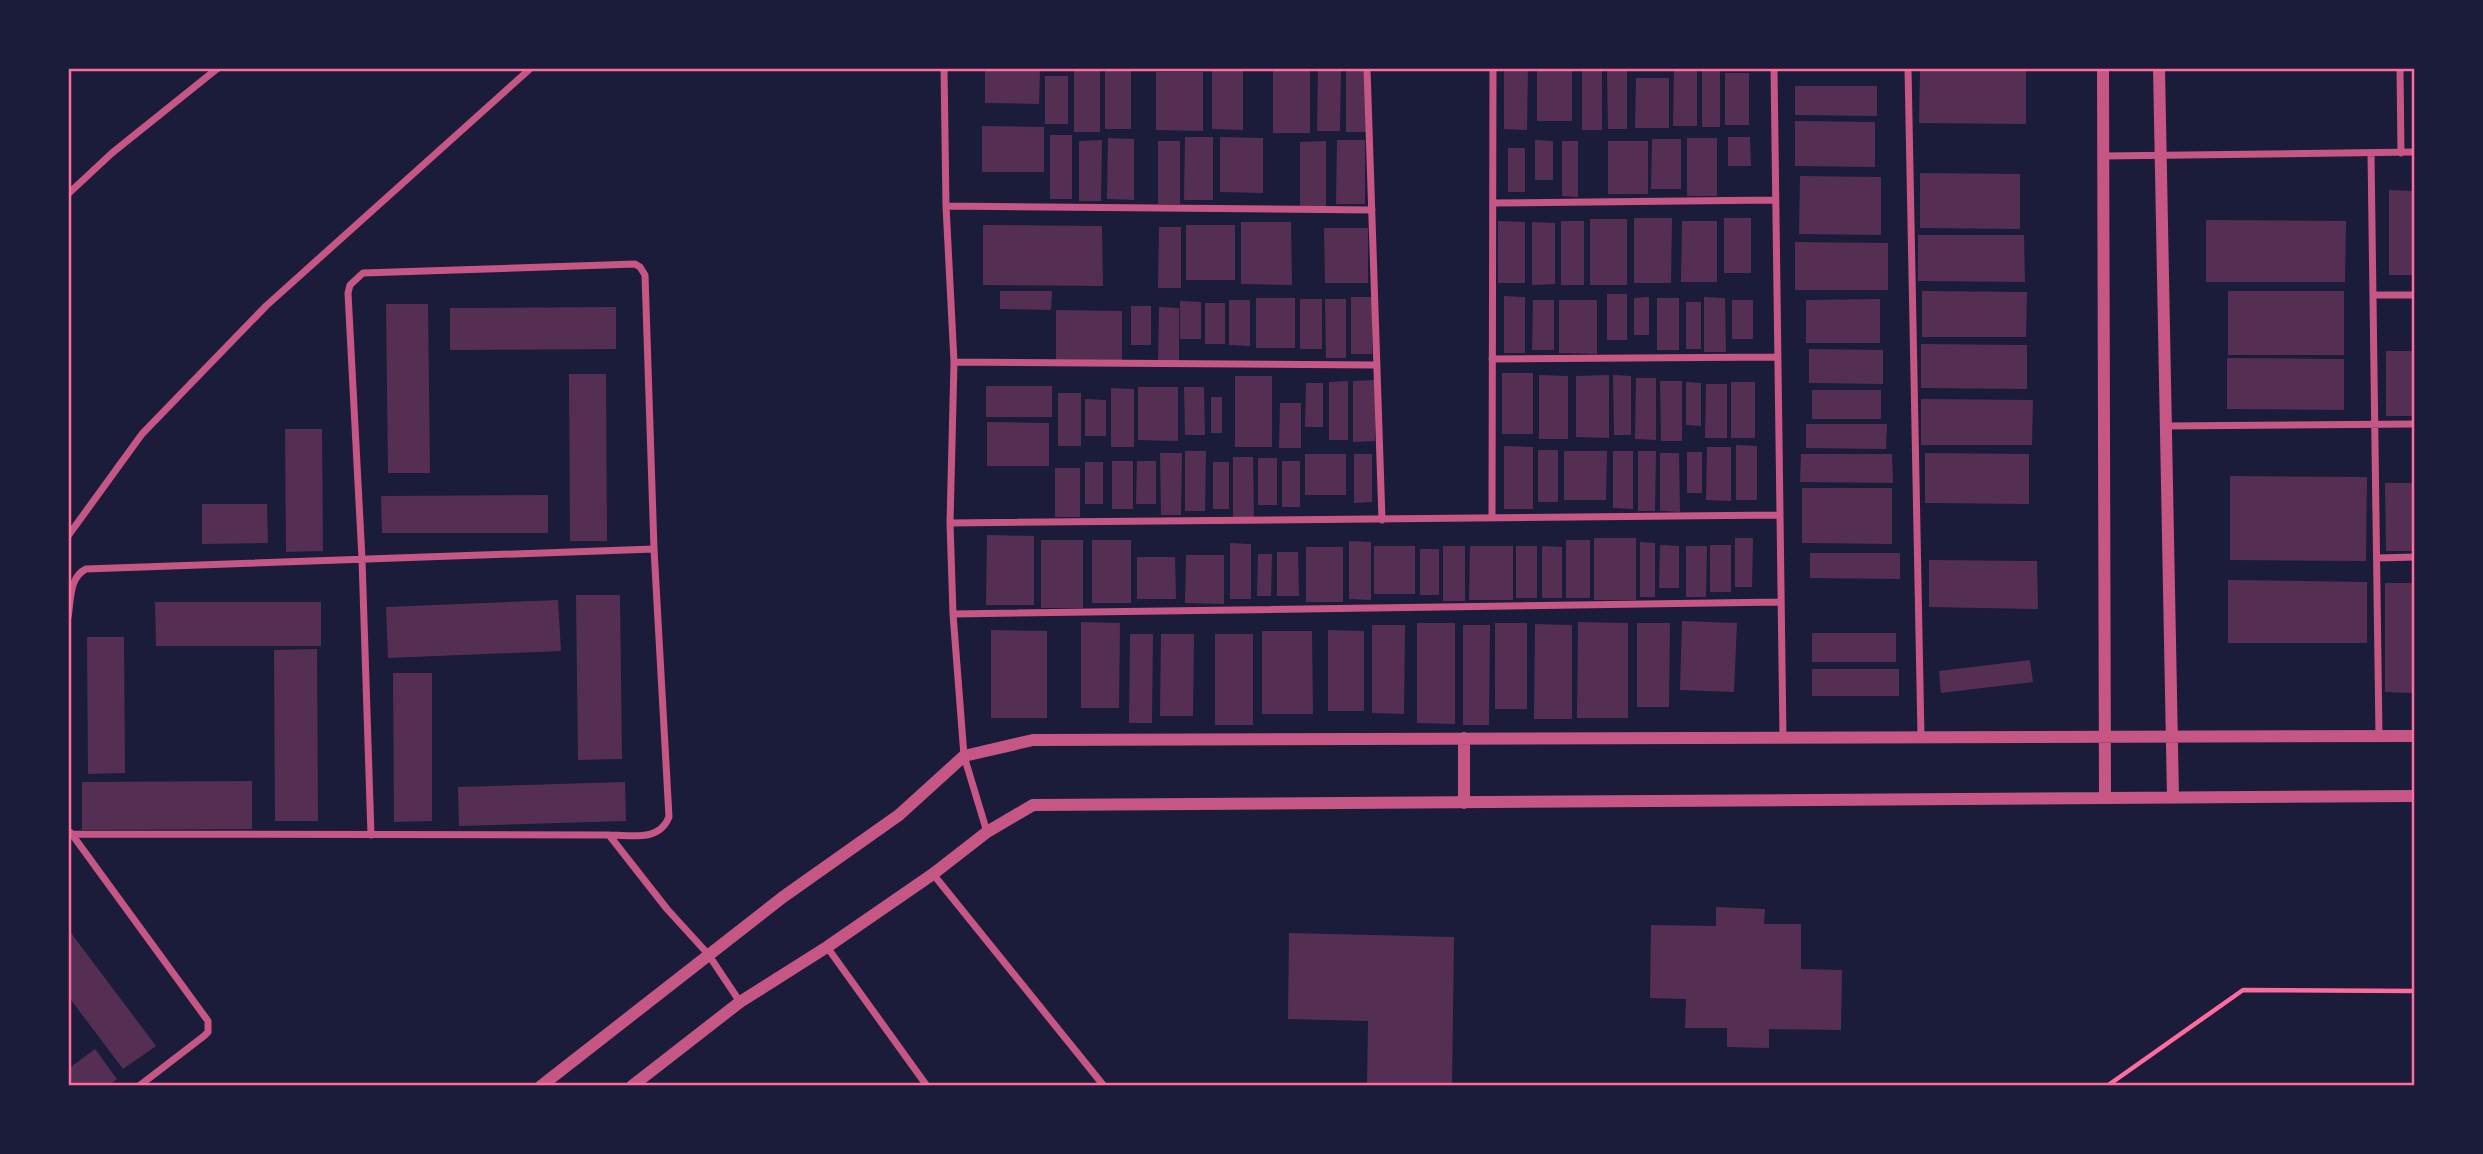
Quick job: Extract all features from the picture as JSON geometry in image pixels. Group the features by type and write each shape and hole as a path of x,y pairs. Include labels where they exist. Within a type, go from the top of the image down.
{"street":[{"path":"68,194 112,153 218,68"},
{"path":"68,536 142,434 266,306 531,68"},
{"path":"944,68 946,206 954,362 950,523 953,614 964,756 987,832"},
{"path":"1367,68 1382,520"},
{"path":"1492,518 1493,68"},
{"path":"1774,68 1783,738"},
{"path":"1909,68 1921,737"},
{"path":"2103,68 2105,798"},
{"path":"2159,68 2173,797"},
{"path":"2400,68 2401,153"},
{"path":"2104,156 2415,152"},
{"path":"2371,153 2379,736"},
{"path":"1493,203 1774,200"},
{"path":"946,206 1372,211"},
{"path":"70,832 371,835 649,835 659,832 665,826 669,817 654,549 645,275 635,264 363,273 350,285 348,293 362,559 371,835"},
{"path":"2373,295 2415,295"},
{"path":"1493,359 1776,357"},
{"path":"954,362 1377,365"},
{"path":"2166,426 2415,424"},
{"path":"950,523 1778,515"},
{"path":"68,617 73,584 80,572 86,569 654,549"},
{"path":"2376,558 2415,557"},
{"path":"953,614 1781,602"},
{"path":"541,1086 783,897 899,815 964,756 1033,740 2415,736"},
{"path":"1464,738 1464,803"},
{"path":"632,1086 740,1002 827,947 933,874 987,832 1033,805 2415,796"},
{"path":"70,832 208,1021 208,1032 204,1036 139,1086"},
{"path":"609,835 667,909 708,954 740,1002"},
{"path":"933,874 1104,1086"},
{"path":"827,947 926,1086"}],"path":[{"path":"2107,1086 2243,990 2415,991"}],"building":[{"path":"1074,68 1100,68 1100,132 1074,132"},
{"path":"1105,68 1131,68 1131,129 1105,129"},
{"path":"1212,68 1243,68 1243,130 1212,129"},
{"path":"1273,68 1310,68 1310,133 1273,133"},
{"path":"1318,68 1341,68 1340,131 1317,131"},
{"path":"1346,68 1365,68 1366,132 1346,132"},
{"path":"1504,68 1528,68 1527,130 1504,129"},
{"path":"1537,68 1572,68 1572,121 1537,121"},
{"path":"1582,68 1602,68 1602,130 1582,130"},
{"path":"1674,68 1697,68 1697,126 1673,126"},
{"path":"1702,68 1720,68 1720,127 1702,127"},
{"path":"1920,70 2026,71 2026,124 1919,123"},
{"path":"985,71 1040,71 1039,104 985,103"},
{"path":"1607,71 1627,71 1627,129 1608,129"},
{"path":"1156,72 1203,72 1203,131 1156,130"},
{"path":"1725,73 1749,73 1749,125 1725,125"},
{"path":"1045,76 1068,76 1068,124 1045,124"},
{"path":"1636,78 1669,78 1669,128 1635,128"},
{"path":"1795,86 1877,86 1877,116 1795,115"},
{"path":"1795,121 1875,122 1875,167 1795,166"},
{"path":"982,126 1044,127 1044,172 982,172"},
{"path":"1050,135 1072,135 1072,199 1050,199"},
{"path":"1185,137 1213,137 1213,200 1184,200"},
{"path":"1220,137 1263,138 1263,193 1220,192"},
{"path":"1728,137 1750,137 1751,166 1728,166"},
{"path":"1108,138 1134,139 1134,200 1107,199"},
{"path":"1687,138 1717,138 1717,196 1687,196"},
{"path":"1652,139 1681,139 1681,189 1651,189"},
{"path":"1102,140 1101,201 1079,201 1079,141"},
{"path":"1337,140 1365,140 1365,204 1336,204"},
{"path":"1535,140 1553,141 1553,180 1535,180"},
{"path":"1158,141 1180,141 1180,204 1158,204"},
{"path":"1326,141 1326,207 1300,207 1300,142"},
{"path":"1562,141 1578,141 1578,197 1562,196"},
{"path":"1608,141 1648,141 1648,194 1608,194"},
{"path":"1508,148 1525,148 1525,192 1508,192"},
{"path":"1920,173 2020,174 2020,229 1920,228"},
{"path":"1800,176 1881,177 1881,235 1799,234"},
{"path":"2389,190 2415,191 2415,275 2389,275"},
{"path":"1634,218 1672,218 1671,283 1634,283"},
{"path":"1724,218 1751,218 1751,273 1724,273"},
{"path":"1590,219 1627,219 1627,285 1590,285"},
{"path":"2206,220 2346,221 2345,282 2206,282"},
{"path":"1498,221 1525,222 1525,283 1498,283"},
{"path":"1561,221 1584,221 1584,285 1561,285"},
{"path":"1682,221 1717,221 1717,282 1681,282"},
{"path":"1241,222 1291,222 1292,285 1241,284"},
{"path":"1532,222 1555,223 1555,284 1532,285"},
{"path":"983,225 1102,226 1103,286 983,285"},
{"path":"1186,225 1235,225 1235,280 1186,280"},
{"path":"1159,227 1181,227 1181,288 1158,288"},
{"path":"1324,228 1368,228 1368,283 1325,283"},
{"path":"1918,235 2024,235 2025,282 1918,281"},
{"path":"1795,242 1888,243 1888,290 1795,290"},
{"path":"1000,291 1052,291 1051,310 1000,309"},
{"path":"1922,291 2027,292 2026,337 1922,337"},
{"path":"2228,291 2344,291 2344,355 2228,355"},
{"path":"1607,294 1627,294 1627,340 1607,340"},
{"path":"1504,296 1525,297 1525,353 1504,353"},
{"path":"1351,297 1372,297 1372,354 1351,354"},
{"path":"1649,297 1649,335 1634,335 1634,298"},
{"path":"1704,297 1725,298 1726,352 1704,352"},
{"path":"1256,298 1295,298 1295,348 1256,348"},
{"path":"1657,298 1679,298 1679,350 1657,350"},
{"path":"1300,299 1322,299 1322,349 1300,349"},
{"path":"1325,299 1346,299 1346,358 1326,358"},
{"path":"1880,299 1880,343 1806,343 1806,300"},
{"path":"1229,300 1250,300 1250,346 1229,345"},
{"path":"1533,300 1554,300 1554,350 1532,350"},
{"path":"1559,300 1597,300 1597,354 1559,353"},
{"path":"1732,300 1753,300 1753,339 1732,339"},
{"path":"1180,301 1201,302 1201,339 1180,339"},
{"path":"1686,302 1701,302 1701,349 1686,349"},
{"path":"1205,303 1225,303 1225,344 1205,344"},
{"path":"386,304 428,304 430,473 388,473"},
{"path":"1131,306 1151,306 1151,345 1131,345"},
{"path":"616,307 616,349 450,350 450,308"},
{"path":"1159,307 1179,308 1179,362 1158,362"},
{"path":"1056,310 1122,311 1122,361 1056,361"},
{"path":"1921,344 2027,345 2027,389 1921,388"},
{"path":"1809,349 1883,350 1883,384 1809,383"},
{"path":"2386,351 2415,351 2415,416 2386,416"},
{"path":"2227,358 2344,359 2344,410 2227,409"},
{"path":"1502,373 1533,373 1533,434 1502,434"},
{"path":"569,374 606,374 607,541 570,541"},
{"path":"1539,375 1568,376 1568,439 1539,439"},
{"path":"1609,375 1609,438 1576,437 1576,376"},
{"path":"1613,375 1631,376 1631,435 1614,435"},
{"path":"1235,376 1272,376 1272,447 1235,447"},
{"path":"1636,378 1656,378 1656,440 1635,439"},
{"path":"1375,380 1375,441 1353,442 1353,381"},
{"path":"1348,381 1348,440 1329,440 1329,382"},
{"path":"1660,381 1682,381 1682,441 1661,441"},
{"path":"1686,382 1701,383 1701,426 1686,425"},
{"path":"1731,382 1755,382 1755,438 1731,438"},
{"path":"1306,383 1323,383 1323,427 1305,427"},
{"path":"1706,384 1727,384 1727,438 1705,438"},
{"path":"986,386 1052,386 1052,417 986,417"},
{"path":"1138,387 1178,387 1178,441 1138,440"},
{"path":"1184,387 1204,387 1205,435 1185,435"},
{"path":"1111,388 1134,389 1134,447 1111,447"},
{"path":"1812,390 1881,390 1881,419 1812,419"},
{"path":"1058,393 1081,393 1081,446 1058,446"},
{"path":"1211,397 1222,397 1222,433 1211,433"},
{"path":"1085,399 1106,400 1106,436 1085,436"},
{"path":"1921,399 2033,400 2032,445 1921,445"},
{"path":"1280,403 1301,403 1301,448 1279,448"},
{"path":"987,422 1049,423 1049,466 987,466"},
{"path":"1806,424 1887,424 1886,449 1806,448"},
{"path":"285,429 322,429 323,551 286,552"},
{"path":"1736,445 1757,446 1757,500 1736,500"},
{"path":"1504,446 1533,447 1533,509 1504,509"},
{"path":"1707,447 1731,447 1731,501 1706,500"},
{"path":"1538,450 1558,450 1558,502 1538,502"},
{"path":"1185,451 1206,451 1205,511 1185,511"},
{"path":"1564,451 1607,451 1606,500 1564,500"},
{"path":"1613,451 1633,451 1633,509 1613,508"},
{"path":"1638,451 1656,451 1655,511 1638,511"},
{"path":"1687,452 1702,452 1702,493 1687,493"},
{"path":"1160,453 1182,453 1181,515 1161,515"},
{"path":"1660,453 1679,453 1680,512 1660,511"},
{"path":"1925,453 2029,454 2029,504 1925,503"},
{"path":"1305,454 1346,454 1346,495 1305,495"},
{"path":"1354,454 1372,454 1372,502 1354,503"},
{"path":"1801,454 1892,454 1893,483 1800,482"},
{"path":"1233,457 1253,457 1254,517 1233,517"},
{"path":"1258,458 1277,458 1277,505 1258,505"},
{"path":"1112,461 1133,461 1133,509 1112,509"},
{"path":"1137,461 1156,461 1156,504 1136,504"},
{"path":"1282,461 1300,461 1300,507 1282,507"},
{"path":"1085,462 1103,462 1103,504 1085,504"},
{"path":"1213,462 1229,462 1229,509 1213,509"},
{"path":"1055,468 1080,468 1080,517 1055,517"},
{"path":"2230,476 2367,477 2366,561 2230,560"},
{"path":"2385,483 2415,483 2415,551 2386,551"},
{"path":"1802,488 1892,488 1892,544 1802,543"},
{"path":"548,495 548,533 382,533 381,496"},
{"path":"202,504 267,504 268,543 202,544"},
{"path":"987,535 1034,536 1034,605 986,605"},
{"path":"1594,538 1636,538 1636,600 1594,600"},
{"path":"1735,538 1753,538 1752,587 1735,587"},
{"path":"1041,540 1083,540 1083,608 1041,608"},
{"path":"1092,540 1131,540 1131,603 1092,603"},
{"path":"1566,540 1590,540 1590,598 1566,598"},
{"path":"1349,541 1371,542 1371,600 1349,599"},
{"path":"1640,542 1655,543 1655,597 1640,597"},
{"path":"1230,543 1251,544 1251,599 1230,599"},
{"path":"1660,545 1679,546 1679,588 1659,588"},
{"path":"1710,545 1731,545 1731,592 1710,592"},
{"path":"1374,546 1415,546 1415,594 1374,594"},
{"path":"1443,546 1465,546 1465,601 1443,601"},
{"path":"1470,546 1513,546 1513,600 1469,600"},
{"path":"1516,546 1537,546 1537,598 1516,598"},
{"path":"1542,546 1562,547 1562,598 1542,598"},
{"path":"1686,546 1707,546 1706,597 1686,597"},
{"path":"1306,547 1343,547 1343,602 1306,602"},
{"path":"1420,549 1439,549 1439,595 1420,595"},
{"path":"1277,552 1298,552 1299,596 1277,596"},
{"path":"1810,553 1900,553 1900,579 1810,578"},
{"path":"1258,554 1272,554 1271,596 1257,596"},
{"path":"1186,555 1224,555 1224,604 1185,603"},
{"path":"1137,557 1175,557 1176,599 1137,599"},
{"path":"1929,560 2037,561 2038,609 1929,607"},
{"path":"2228,580 2367,582 2367,643 2228,643"},
{"path":"2385,583 2415,583 2415,693 2385,692"},
{"path":"576,595 620,595 622,759 578,760"},
{"path":"558,600 561,651 388,658 386,607"},
{"path":"155,602 321,602 321,646 156,646"},
{"path":"1682,621 1737,623 1734,692 1680,690"},
{"path":"1081,622 1120,623 1119,708 1081,708"},
{"path":"1578,622 1628,623 1628,718 1577,718"},
{"path":"1417,623 1455,623 1455,724 1417,723"},
{"path":"1495,623 1527,623 1527,709 1495,709"},
{"path":"1637,623 1670,623 1669,707 1637,707"},
{"path":"1535,624 1572,625 1572,719 1534,719"},
{"path":"1372,625 1405,625 1404,714 1372,713"},
{"path":"1463,625 1490,625 1489,725 1463,725"},
{"path":"991,630 1047,631 1047,718 991,718"},
{"path":"1328,630 1364,631 1364,711 1328,711"},
{"path":"1262,631 1312,631 1313,714 1262,714"},
{"path":"1812,633 1896,633 1896,662 1812,662"},
{"path":"1130,634 1153,634 1152,723 1129,723"},
{"path":"1161,634 1194,634 1193,716 1160,716"},
{"path":"1215,634 1253,634 1253,725 1215,725"},
{"path":"87,637 124,637 125,773 88,774"},
{"path":"317,649 318,821 275,821 274,650"},
{"path":"2030,660 2033,682 1941,693 1939,671"},
{"path":"1812,669 1899,669 1899,696 1812,696"},
{"path":"393,673 432,673 432,821 394,822"},
{"path":"252,781 252,829 82,830 82,782"},
{"path":"625,782 626,821 459,826 458,787"},
{"path":"1716,907 1765,909 1764,924 1801,924 1801,969 1842,970 1841,1030 1769,1029 1769,1048 1727,1047 1727,1028 1685,1028 1686,999 1650,998 1651,925 1716,926"},
{"path":"68,929 156,1046 123,1069 68,996"},
{"path":"1289,933 1454,937 1452,1086 1367,1086 1368,1021 1288,1019"},
{"path":"95,1049 117,1079 108,1086 68,1086 68,1069"}]}
